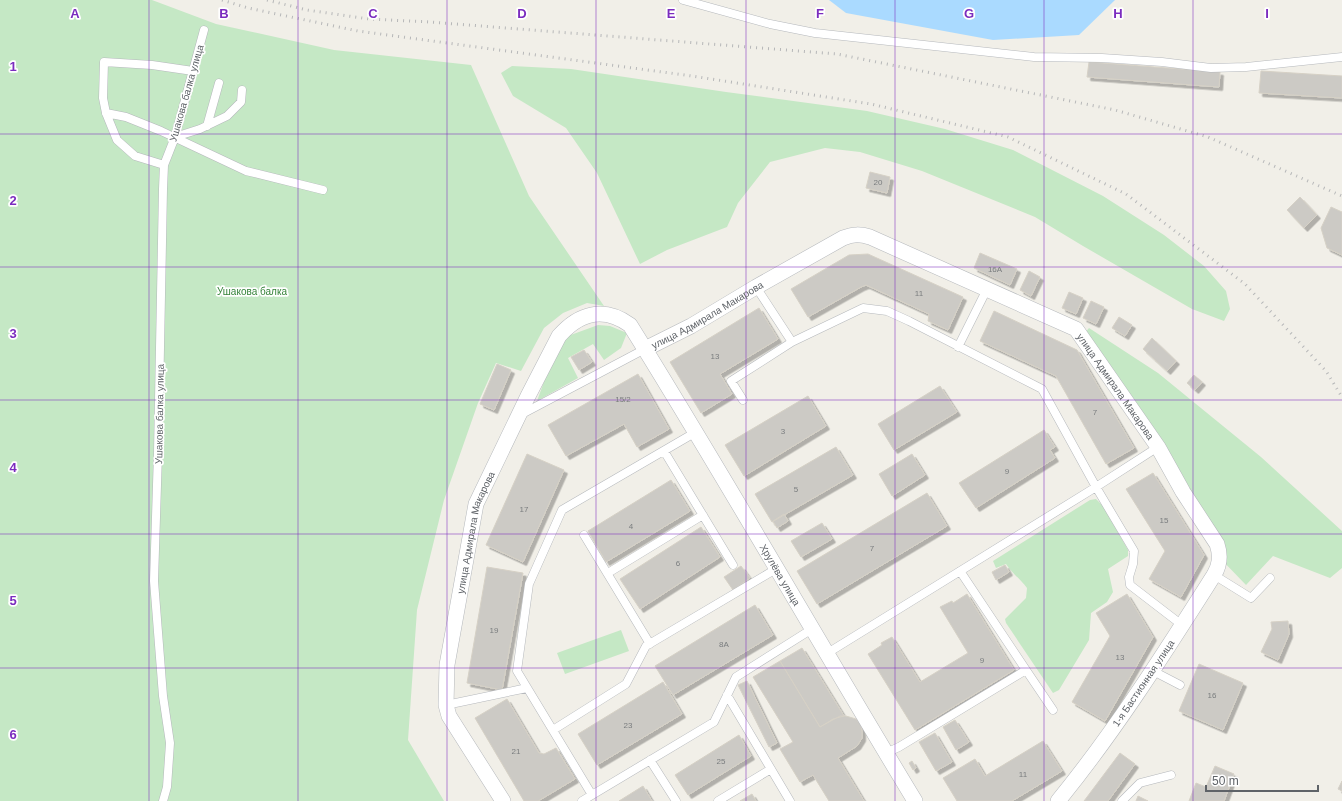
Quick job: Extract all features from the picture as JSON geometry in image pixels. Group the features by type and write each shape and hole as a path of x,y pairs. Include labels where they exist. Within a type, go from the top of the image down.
{"street":[{"name":"улица Адмирала Макарова","path":"503,801 449,716 446,705 447,665 476,504 518,416 559,336 565,329 588,316 603,313 623,320 630,325 645,349 691,326 843,238 861,234 870,237 1076,329 1158,447 1183,492 1217,544 1220,552 1220,560"},
{"name":"Хрулёва улица","path":"645,349 696,432 826,654 915,801"},
{"name":"1-я Бастионная улица","path":"1058,801 1079,775 1153,671 1214,575 1220,560"}],"lane":[{"path":"683,0 770,24 815,33 1034,57 1110,58 1211,68 1246,67 1342,57"},
{"name":"Ушакова балка улица","path":"163,801 167,787 170,743 163,696 154,581 164,165 174,137 204,30"},
{"path":"164,165 134,156 117,140 106,113 103,98 104,62 152,65 192,71"},
{"path":"207,126 219,84"},
{"path":"174,137 207,126 227,116 241,102 242,90"},
{"path":"106,113 126,117 246,170 323,190"},
{"path":"756,287 792,342"},
{"path":"958,347 987,289"},
{"path":"743,400 731,381 792,342 863,308 887,311 910,321 1042,389 1096,487 1134,550 1133,564 1129,577 1130,585 1182,625"},
{"path":"518,416 645,349"},
{"path":"592,795 517,671 529,584 562,510 696,432"},
{"path":"826,654 1158,447"},
{"path":"664,451 733,565"},
{"path":"608,573 703,515"},
{"path":"584,535 650,644"},
{"path":"553,730 626,684 646,646 776,569"},
{"path":"960,571 1052,710"},
{"path":"1214,575 1251,598 1270,578"},
{"path":"582,801 714,722 736,677 812,629"},
{"path":"886,753 899,747 1026,670"},
{"path":"1153,671 1180,685"},
{"path":"446,705 528,688"},
{"path":"727,695 790,801"},
{"path":"650,760 676,801"},
{"path":"718,801 771,768"},
{"path":"1122,801 1140,783 1171,775"}],"green space":[{"name":"Ушакова балка","path":"0,0 152,0 216,24 334,50 471,65 529,196 604,306 587,303 563,313 544,328 521,371 496,363 478,403 444,500 417,610 408,740 444,801 0,801"},
{"path":"512,66 571,69 867,111 945,129 1013,150 1103,196 1164,235 1204,266 1226,291 1230,309 1224,321 1192,309 1035,217 922,171 860,152 825,148 770,162 738,203 727,227 667,250 640,264 597,173 566,128 513,96 501,73"},
{"path":"598,325 610,326 627,333 621,348 604,360 593,344 568,358 578,378 537,401 557,346 568,336"},
{"path":"1089,328 1158,373 1261,457 1342,531 1342,568 1330,578 1273,556 1246,585 1218,556 1083,335"},
{"path":"1096,499 1104,507 1128,550 1128,556 1108,569 1113,592 1107,602 1091,613 1089,640 1059,690 1053,693 1006,623 1005,619 1026,598 1027,588 1006,564 996,568 993,561 1090,500"},
{"path":"621,630 629,651 565,674 557,653"}],"water":[{"path":"829,0 1115,0 1079,35 993,40 846,13"}],"building":[{"path":"1089,62 1220,72 1219,87 1087,77"},
{"path":"1261,71 1342,76 1342,98 1259,93"},
{"path":"870,172 890,177 887,193 866,188"},
{"path":"1300,197 1317,215 1304,228 1287,210"},
{"path":"1331,207 1342,212 1342,255 1327,248 1321,228"},
{"path":"980,253 1017,269 1010,285 974,268"},
{"path":"868,254 963,297 948,330 928,321 929,314 866,285 808,317 791,289 849,255"},
{"path":"1029,271 1040,277 1031,296 1020,290"},
{"path":"1069,292 1083,298 1076,314 1062,308"},
{"path":"1091,301 1104,307 1096,324 1083,318"},
{"path":"759,308 778,339 720,374 732,394 701,413 670,362"},
{"path":"994,311 1077,350 1134,448 1106,464 1056,376 980,341"},
{"path":"1119,317 1132,325 1125,336 1112,328"},
{"path":"1152,338 1176,361 1167,371 1143,349"},
{"path":"584,350 592,362 579,370 571,357"},
{"path":"497,364 511,370 494,410 480,404"},
{"path":"638,374 669,429 637,447 624,424 566,456 548,425"},
{"path":"1194,375 1202,382 1195,390 1187,383"},
{"path":"940,386 957,412 894,450 878,424"},
{"path":"808,396 826,426 744,476 725,445"},
{"path":"1044,430 1055,447 1050,450 1055,458 976,508 959,483"},
{"path":"836,447 853,475 772,522 755,494"},
{"path":"527,454 564,470 523,562 486,545"},
{"path":"912,454 925,475 892,496 879,474"},
{"path":"1153,473 1204,555 1181,597 1149,579 1165,551 1126,489"},
{"path":"671,480 690,511 606,562 588,531"},
{"path":"927,493 947,526 817,604 797,571"},
{"path":"784,514 788,521 777,528 773,521"},
{"path":"822,523 832,539 801,557 791,541"},
{"path":"701,527 720,557 640,609 620,579"},
{"path":"1005,565 1009,572 996,580 992,572"},
{"path":"741,566 750,578 733,590 724,577"},
{"path":"487,567 523,573 502,690 467,683"},
{"path":"967,594 1014,670 915,730 868,654 882,645 881,643 892,637 920,682 968,653 940,607 952,601 953,603"},
{"path":"1127,594 1153,637 1105,721 1072,702 1110,636 1096,613"},
{"path":"755,605 773,635 673,695 655,666"},
{"path":"1288,621 1289,634 1278,660 1261,652 1272,629 1271,622"},
{"path":"802,648 844,716 833,719 820,727 780,661"},
{"path":"780,661 820,727 840,716 856,719 861,725 862,738 857,746 838,758 864,801 829,801 813,775 800,782 780,749 793,742 753,677"},
{"path":"1199,664 1243,683 1223,730 1179,711"},
{"path":"747,681 777,743 769,747 738,685"},
{"path":"663,682 682,714 597,765 578,734"},
{"path":"507,699 539,753 544,754 556,748 575,779 538,801 524,801 475,718"},
{"path":"955,720 969,742 956,750 943,727"},
{"path":"935,733 952,762 936,771 919,742"},
{"path":"739,735 751,756 688,795 675,775"},
{"path":"1043,741 1062,771 1012,801 957,801 943,778 975,759 985,776"},
{"path":"1120,753 1135,764 1108,801 1084,801"},
{"path":"912,761 916,768 913,770 909,763"},
{"path":"1215,766 1234,774 1224,801 1189,801 1196,783 1206,787"},
{"path":"1342,781 1342,791 1338,789"},
{"path":"643,786 652,801 619,801"},
{"path":"752,794 756,801 740,801"},
{"path":"1138,796 1148,801 1136,801"}],"railway":[{"path":"222,0 248,8 358,31 692,76 871,104 1008,137 1126,194 1245,284 1326,371 1342,397"},
{"path":"267,0 307,10 369,19 430,22 837,54 1115,110 1208,137 1342,196"}]}
